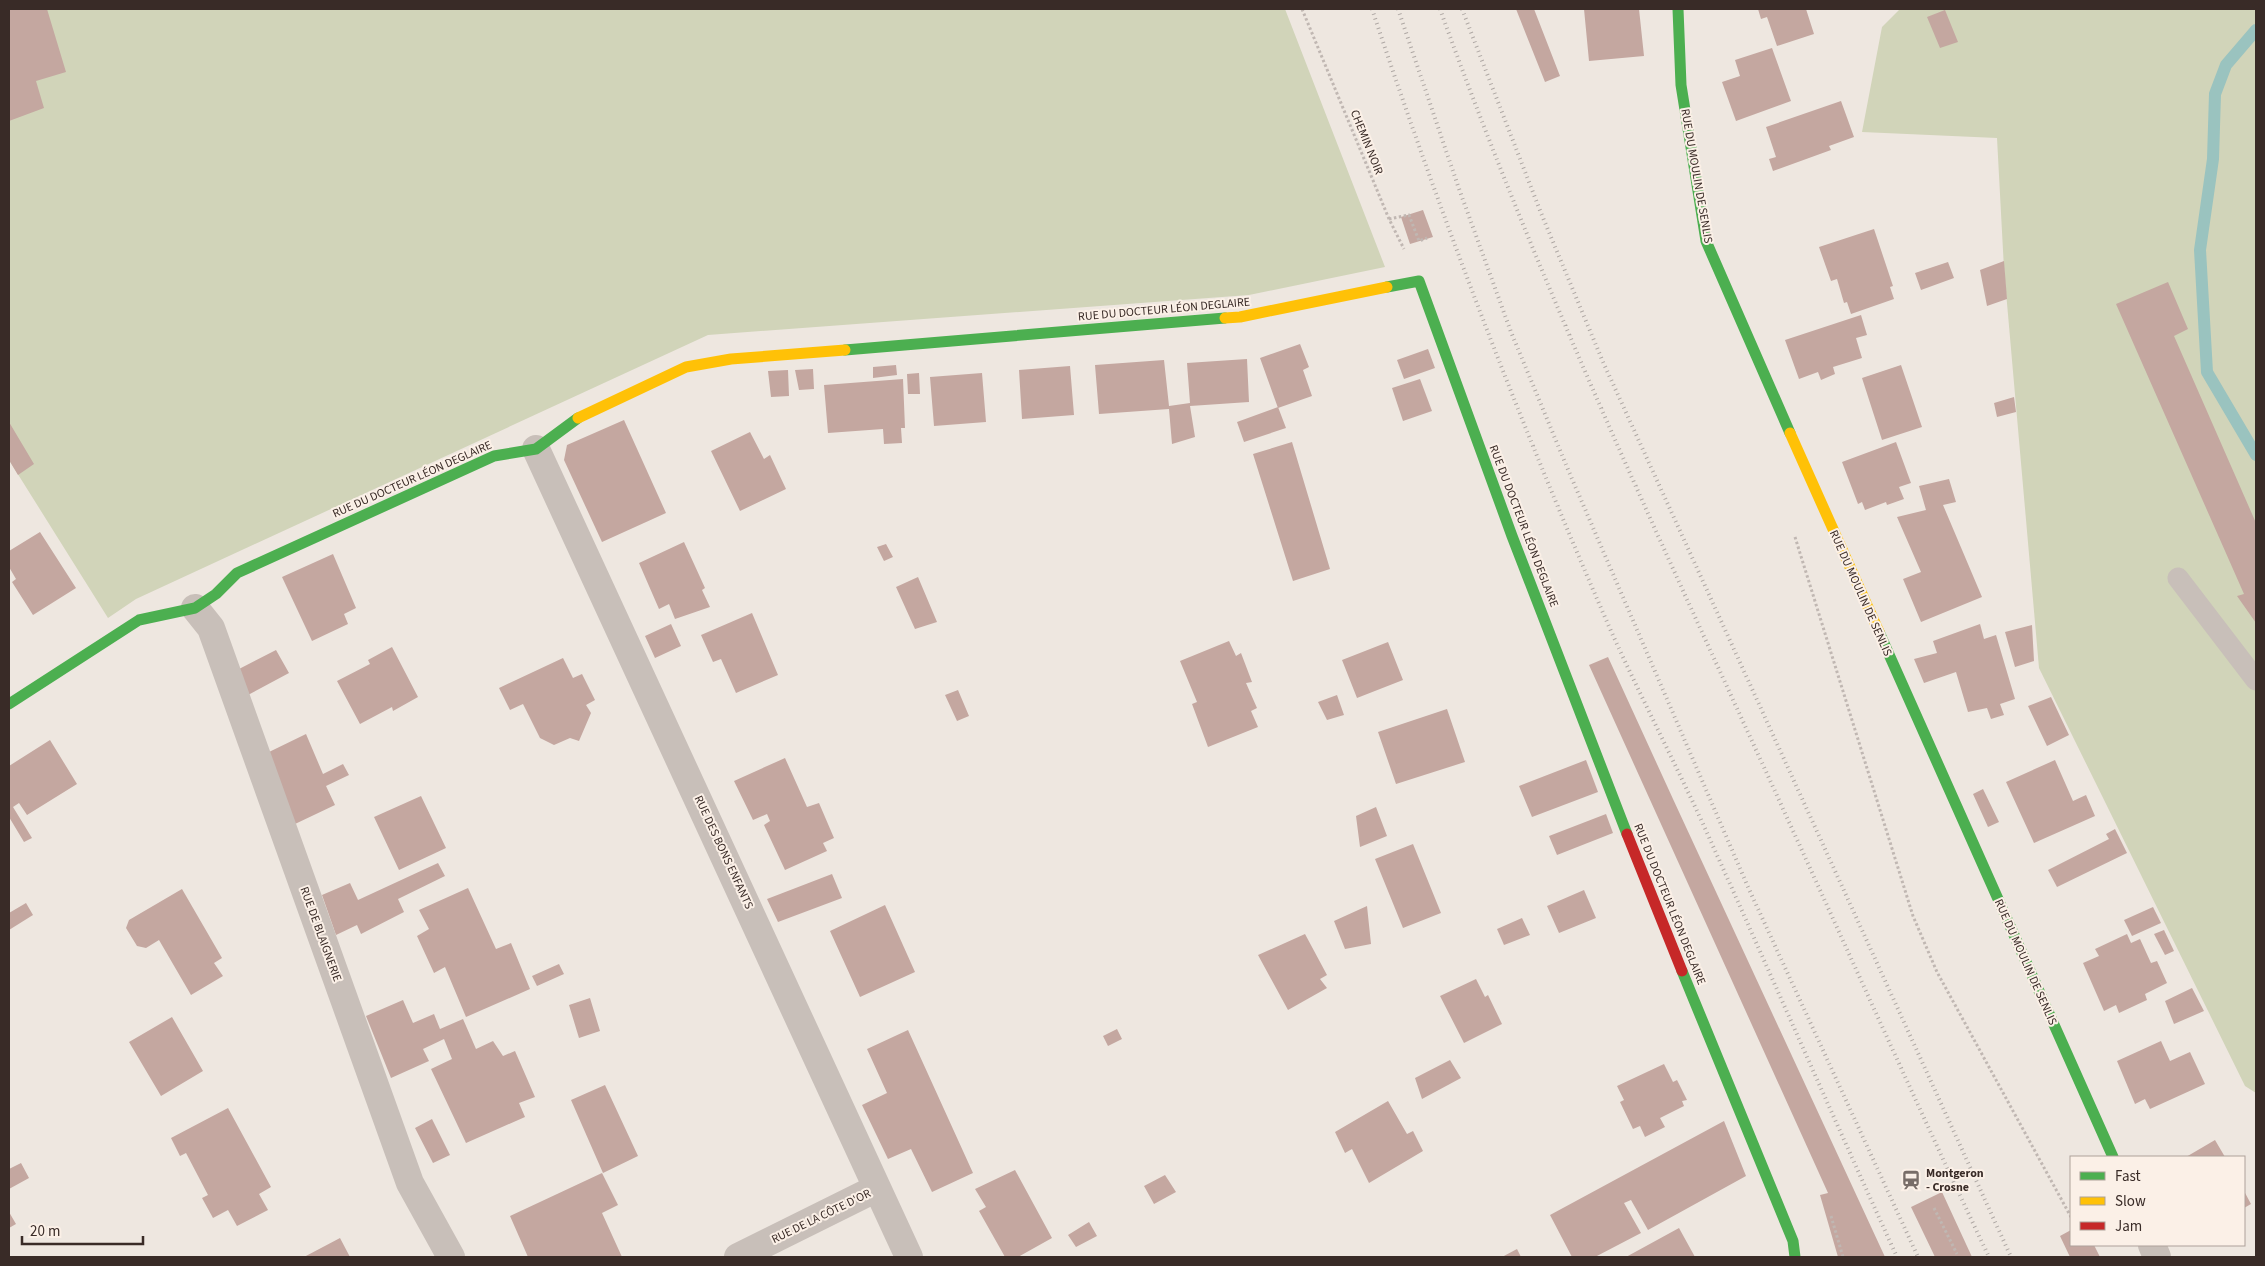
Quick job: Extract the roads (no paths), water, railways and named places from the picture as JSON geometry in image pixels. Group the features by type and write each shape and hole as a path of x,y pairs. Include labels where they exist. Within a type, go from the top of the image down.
{"street":[{"name":"RUE DU MOULIN DE SENLIS","path":"1678,9 1682,85 1706,241 2113,1156"},
{"name":"RUE DU DOCTEUR LÉON DEGLAIRE","path":"9,704 139,620 195,608 216,594 237,573 494,456 536,449 574,420 686,367 731,359 1240,317 1419,280 1512,536 1665,931 1793,1240 1795,1257"},
{"name":"RUE DES BONS ENFANTS","path":"536,449 909,1257"},
{"name":"RUE DE BLAIGNERIE","path":"195,608 211,628 410,1183 451,1257"},
{"name":"RUE DE LA CÔTE D'OR","path":"738,1257 878,1188"}],"lane":[{"path":"2178,578 2256,680"}],"waterway":[{"path":"2256,30 2226,65 2215,94 2213,159 2200,250 2207,372 2256,455"}],"railway":[{"path":"1372,9 1426,167 1484,323 1578,555 1623,657 1708,835 1897,1257"},
{"path":"1398,9 1458,186 1511,332 1569,472 1748,887 1918,1257"},
{"path":"1440,9 1474,101 1547,282 1624,461 1989,1257"},
{"path":"1462,9 1541,213 1603,362 2011,1257"}],"place":[{"name":"Montgeron - Crosne","path":"1911,1180"}]}
